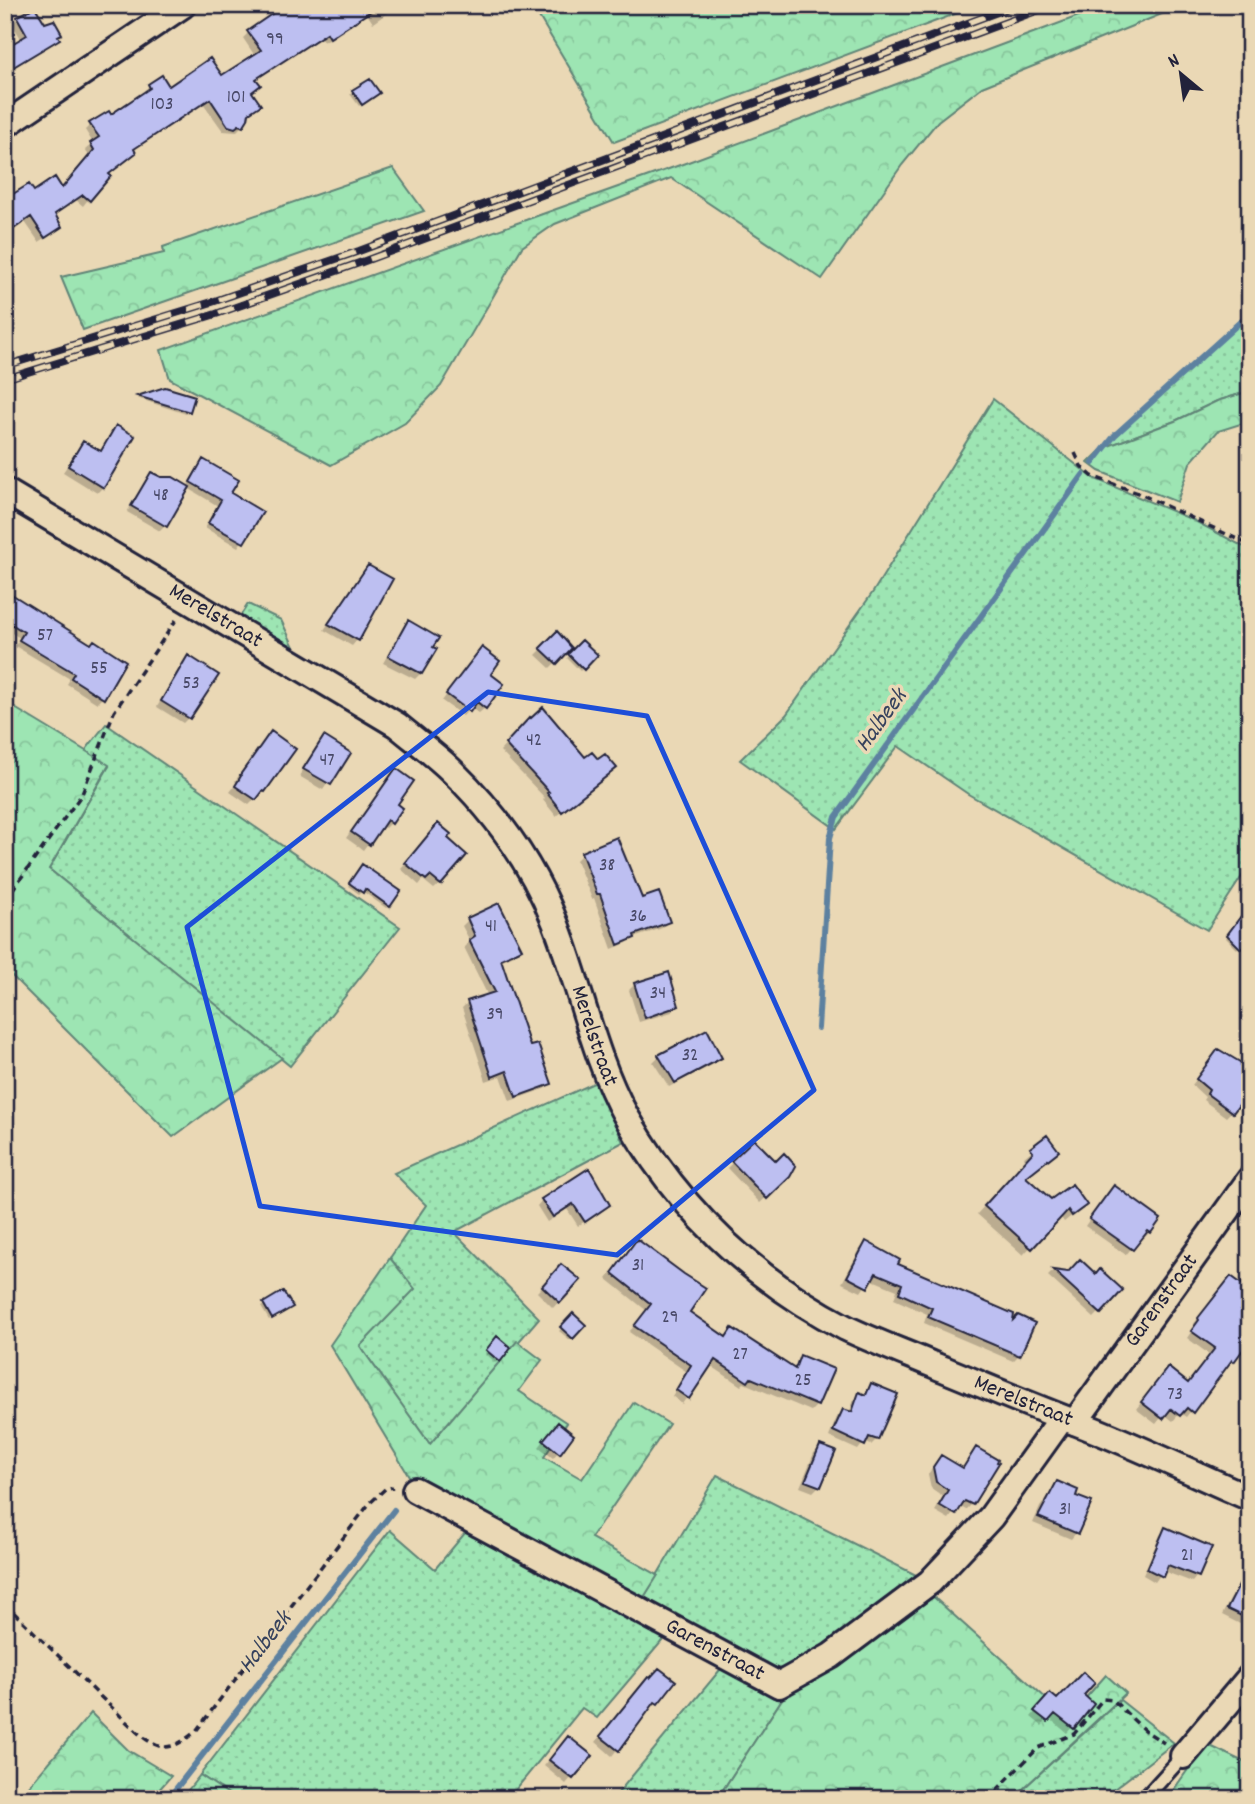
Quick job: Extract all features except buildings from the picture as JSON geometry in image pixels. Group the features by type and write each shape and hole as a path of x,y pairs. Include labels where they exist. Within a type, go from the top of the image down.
{"street":[{"path":"5,125 183,5"},
{"name":"Merelstraat","path":"5,491 397,725 452,771 509,837 534,877 555,921 612,1088 626,1116 667,1179 715,1236 776,1286 850,1329 1250,1498"},
{"name":"Garenstraat","path":"415,1490 779,1685 831,1656 930,1582 991,1517 1250,1180"},
{"path":"1183,1756 1250,1677"}],"lane":[{"path":"1144,1799 1183,1756"}],"path":[{"path":"1075,453 1081,466 1092,475 1162,503 1250,545"},
{"path":"5,900 82,794 114,712 188,602"},
{"path":"5,1604 153,1746 170,1747 186,1740 196,1731 369,1504 385,1489 398,1486 415,1490"},
{"path":"988,1799 1038,1748 1074,1734 1103,1699 1113,1700 1144,1730 1183,1756"}],"highlighted area":[{"path":"488,692 647,716 814,1090 617,1255 260,1206 187,927"}],"green space":[{"path":"532,5 772,5 773,8 781,5 979,5 614,142"},
{"path":"1108,5 1184,5 982,87 938,121 902,165 822,279 671,178 555,224 522,247 441,386 405,423 331,465 170,379 161,350 691,161"},
{"path":"393,168 424,211 83,330 61,277 164,253 163,247"},
{"path":"1250,311 1250,391 1217,401 1175,421 1103,448"},
{"path":"1250,391 1250,421 1218,431 1190,463 1177,502 1099,471 1088,463 1103,448 1175,421 1217,401"},
{"path":"993,399 1093,478 1193,520 1250,550 1250,864 1207,930 968,794 898,746 836,829 740,760 786,715 873,592"},
{"path":"248,604 281,620 296,651 239,618"},
{"path":"5,702 109,765 49,869 282,1058 173,1137 5,969"},
{"path":"106,724 400,927 290,1066 49,869 109,766 85,751"},
{"path":"596,1082 623,1142 454,1232 539,1318 430,1445 360,1346 414,1289 390,1258 426,1205 394,1173"},
{"path":"390,1258 415,1289 360,1346 430,1444 517,1341 542,1360 519,1391 567,1423 544,1457 582,1479 634,1402 669,1424 591,1538 658,1575 641,1602 409,1476 330,1345"},
{"path":"717,1475 922,1578 804,1666 774,1669 641,1602"},
{"path":"470,1527 668,1634 597,1718 582,1708 508,1799 236,1799 200,1775 390,1530 435,1569"},
{"path":"928,1592 1068,1718 1106,1675 1126,1693 1012,1799 717,1799 786,1693 809,1684 875,1638"},
{"path":"724,1665 786,1693 717,1799 613,1799"},
{"path":"1120,1700 1174,1743 1101,1799 1012,1799"},
{"path":"91,1713 128,1750 171,1776 151,1799 18,1799"},
{"path":"1206,1744 1250,1765 1250,1799 1167,1799"},
{"path":"200,1775 236,1799 181,1799"}],"waterway":[{"name":"Halbeek","path":"1093,463 1115,435 1250,313"},
{"name":"Halbeek","path":"818,1028 830,838 836,817 1083,475"},
{"name":"Halbeek","path":"168,1799 394,1510"}],"railway":[{"path":"5,366 212,302 359,251 1016,5"},
{"path":"5,379 216,314 362,262 1052,5"}]}
